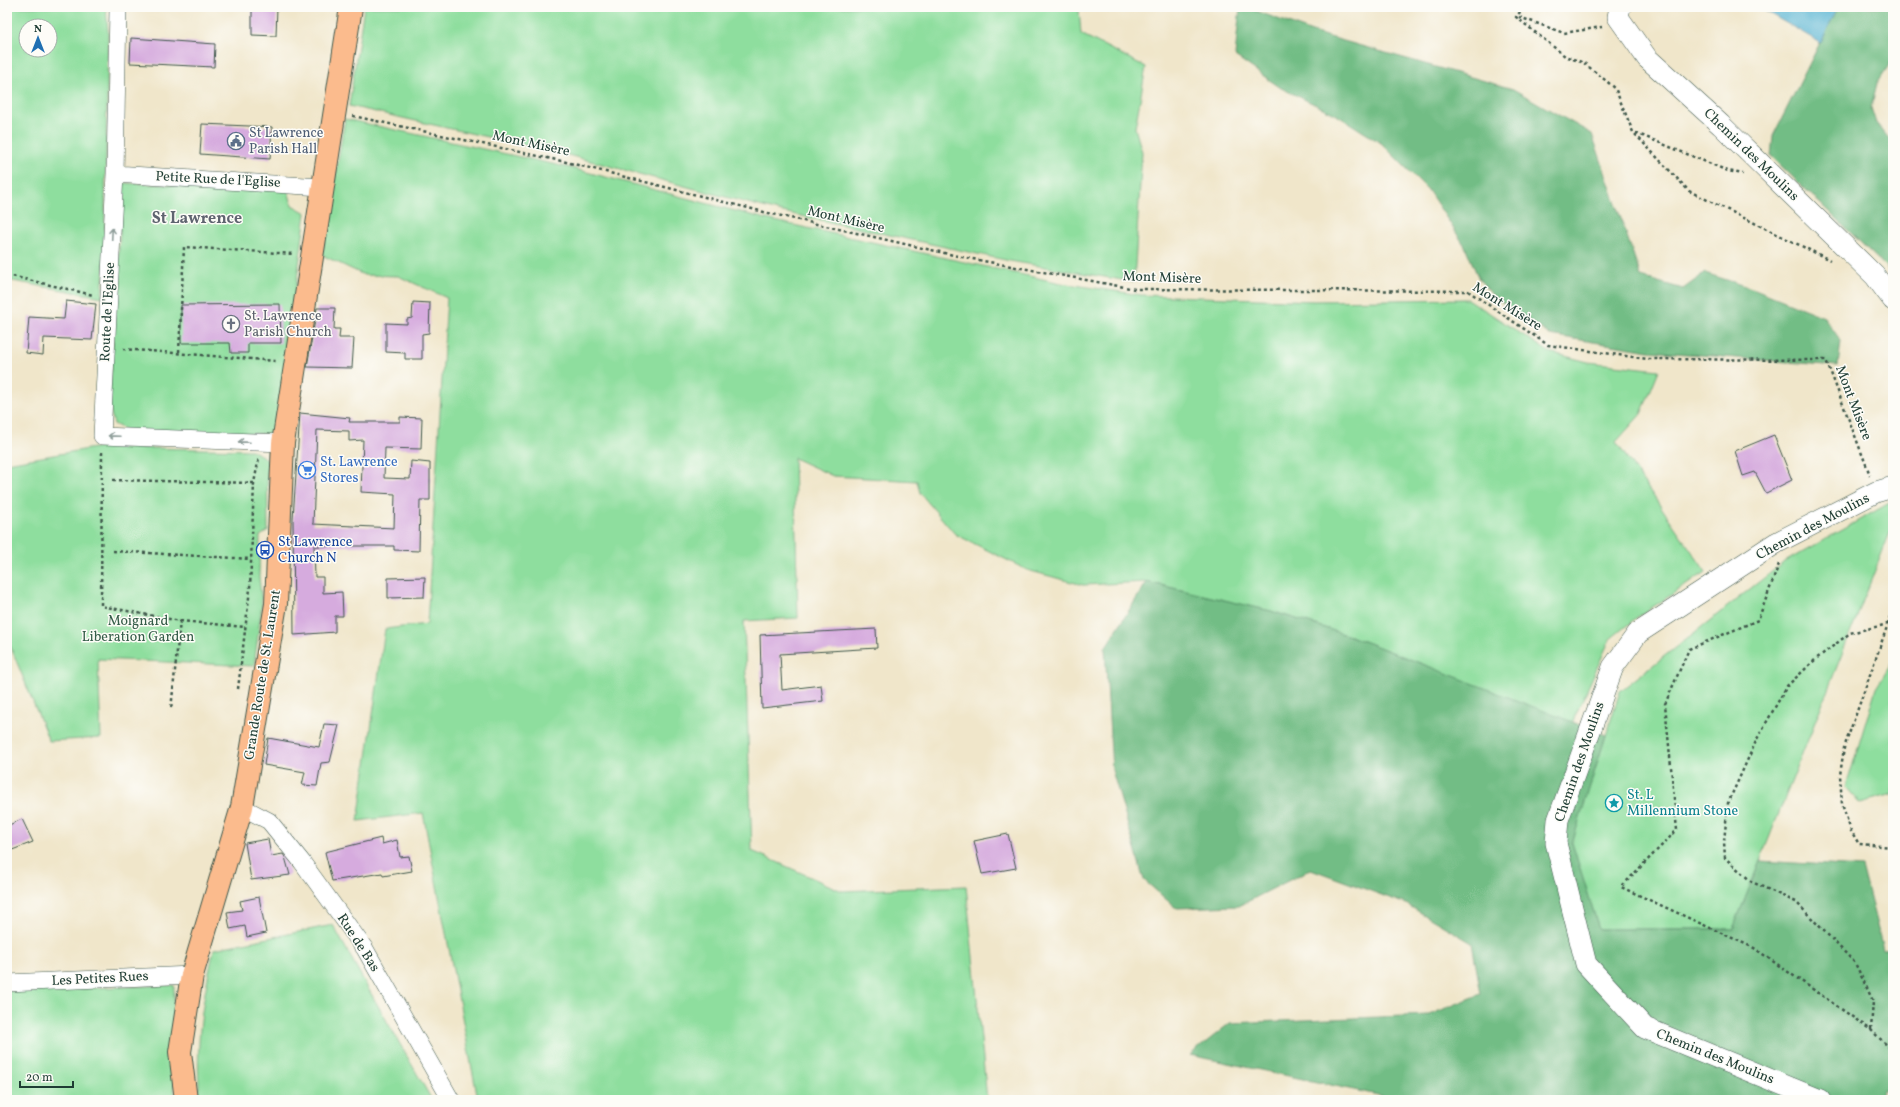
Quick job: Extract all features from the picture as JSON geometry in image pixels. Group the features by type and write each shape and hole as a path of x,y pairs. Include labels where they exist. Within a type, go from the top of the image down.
{"main road":[{"name":"Grande Route de St. Laurent","path":"186,1100 180,1052 192,975 242,807 276,604 273,443 322,187 350,7"}],"street":[{"name":"Route de l'Eglise","path":"102,436 115,174 118,7"},
{"name":"Chemin des Moulins","path":"1621,15 1647,58 1721,125 1875,276 1893,300"},
{"name":"Petite Rue de l'Eglise","path":"115,174 322,187"},
{"path":"102,436 273,443"},
{"name":"Chemin des Moulins","path":"1820,1100 1645,1028 1639,1022 1586,964 1556,843 1558,820 1613,667 1638,633 1776,543 1885,490"},
{"name":"Rue de Bas","path":"242,807 268,821 302,862 360,943 451,1100"},
{"name":"Les Petites Rues","path":"7,983 192,975"}],"path":[{"path":"1516,16 1524,7"},
{"path":"1516,16 1564,33 1621,15"},
{"path":"1516,16 1565,56 1584,63 1615,88 1633,132 1690,191 1834,262"},
{"name":"Mont Misère","path":"333,112 566,162 764,212 962,257 1135,289 1468,291 1548,345 1647,359 1826,360 1885,490"},
{"path":"1633,132 1728,172 1777,180"},
{"path":"180,352 184,247 295,254"},
{"path":"7,275 83,291 109,300"},
{"path":"106,347 180,352 284,362"},
{"path":"102,436 101,606 180,621 245,627"},
{"path":"238,689 251,559 254,483 273,443"},
{"path":"112,480 254,483"},
{"path":"112,551 251,559"},
{"path":"1780,562 1758,620 1689,649 1665,704 1677,830 1621,887 1754,948 1871,1030 1893,1051"},
{"path":"1893,605 1888,624 1844,748 1840,775 1842,804 1851,831 1859,844 1893,847"},
{"path":"171,710 180,621"},
{"path":"1871,1030 1873,1001 1856,963 1796,902 1752,882 1725,858 1724,841 1728,803 1757,739 1787,686 1816,659 1850,633 1888,624"}],"green space":[{"path":"7,7 106,7 108,31 104,269 102,297 7,280"},
{"path":"364,7 1075,7 1079,10 1081,34 1146,67 1135,128 1142,152 1134,282 1010,261 778,211 568,155 349,106"},
{"path":"1240,7 1246,7 1312,32 1513,89 1592,134 1641,277 1683,289 1705,273 1755,289 1824,317 1841,341 1838,366 1649,351 1550,335 1493,296 1479,279 1465,246 1428,190 1381,143 1335,114 1281,88 1235,56"},
{"path":"1838,7 1893,7 1893,59 1877,83 1871,108 1876,123 1893,143 1893,278 1886,267 1771,156 1773,136"},
{"path":"345,119 571,168 770,220 1061,283 1141,295 1315,301 1468,299 1549,352 1588,362 1659,370 1641,414 1616,442 1706,572 1636,618 1610,639 1572,723 1353,637 1271,611 1147,582 1083,585 1027,570 955,534 920,493 917,481 833,476 794,458 798,618 744,621 752,851 842,891 966,886 987,1100 478,1100 423,813 358,821 385,629 427,624 447,298 398,276 364,275 322,255"},
{"path":"123,183 288,190 292,205 306,213 276,434 128,431 114,424 109,406"},
{"name":"Moignard Liberation Garden","path":"100,447 252,450 267,459 268,531 260,536 259,577 262,604 254,666 98,659 101,738 49,741 7,638 7,463"},
{"path":"1893,501 1893,525 1733,929 1599,929 1572,843 1620,691 1783,563"},
{"path":"1147,582 1271,611 1353,637 1606,735 1572,843 1599,929 1733,929 1760,861 1862,867 1883,949 1893,948 1893,1094 1883,1089 1881,1100 1401,1100 1190,1055 1230,1023 1429,1015 1481,994 1472,943 1406,904 1311,869 1239,906 1176,908 1144,880 1112,770 1105,648"},
{"path":"1893,661 1893,794 1860,803 1846,787 1876,688"},
{"path":"333,925 432,1100 200,1100 198,1060 199,1042 203,1006 214,949"},
{"path":"174,985 173,1067 175,1100 7,1100 7,991"}],"water":[{"path":"1758,7 1838,7 1821,43"}],"building":[{"path":"252,7 277,7 276,36 252,35"},
{"path":"131,38 215,44 214,67 130,63"},
{"name":"St Lawrence Parish Hall","path":"202,124 272,127 270,159 200,154"},
{"path":"66,301 96,304 92,340 44,338 43,355 26,353 29,317 64,319"},
{"path":"413,302 430,303 429,333 422,334 422,359 405,359 405,353 386,352 386,323 407,324 407,319 412,318"},
{"name":"St. Lawrence Parish Church","path":"280,304 281,343 248,343 248,353 231,353 230,343 181,343 181,305"},
{"path":"317,308 335,308 334,329 340,329 339,338 354,338 352,368 307,367"},
{"path":"300,413 350,418 349,422 400,422 400,417 422,418 421,449 385,448 384,478 410,479 411,461 430,463 430,500 420,500 419,551 394,550 394,546 314,546 315,577 323,577 323,593 342,592 343,616 335,616 335,632 294,635 293,519","holes":["317,430 349,431 349,441 363,440 361,492 395,494 394,528 313,524"]},
{"path":"1774,435 1792,480 1766,493 1755,472 1743,476 1735,451"},
{"path":"425,577 424,597 388,598 388,578"},
{"path":"876,629 877,648 780,654 782,690 821,685 823,701 762,708 760,635"},
{"path":"324,724 339,725 330,762 321,763 317,786 302,785 305,772 264,765 268,738 319,747"},
{"path":"22,819 33,842 7,852 7,826"},
{"path":"1008,834 1016,868 982,874 974,841"},
{"path":"381,838 382,844 397,840 400,857 409,856 412,871 383,876 382,873 332,881 325,852"},
{"path":"268,839 271,856 283,854 290,875 251,880 245,843"},
{"path":"259,897 266,933 247,937 245,926 230,929 227,912 242,910 240,901"}],"place":[{"name":"St Lawrence Parish Hall","path":"236,141"},
{"name":"St. Lawrence Parish Church","path":"231,324"},
{"name":"St. Lawrence Stores","path":"307,470"},
{"name":"St Lawrence Church N","path":"265,550"},
{"name":"St. L Millennium Stone","path":"1614,803"}],"district":[{"name":"St Lawrence","path":"197,219"}]}
